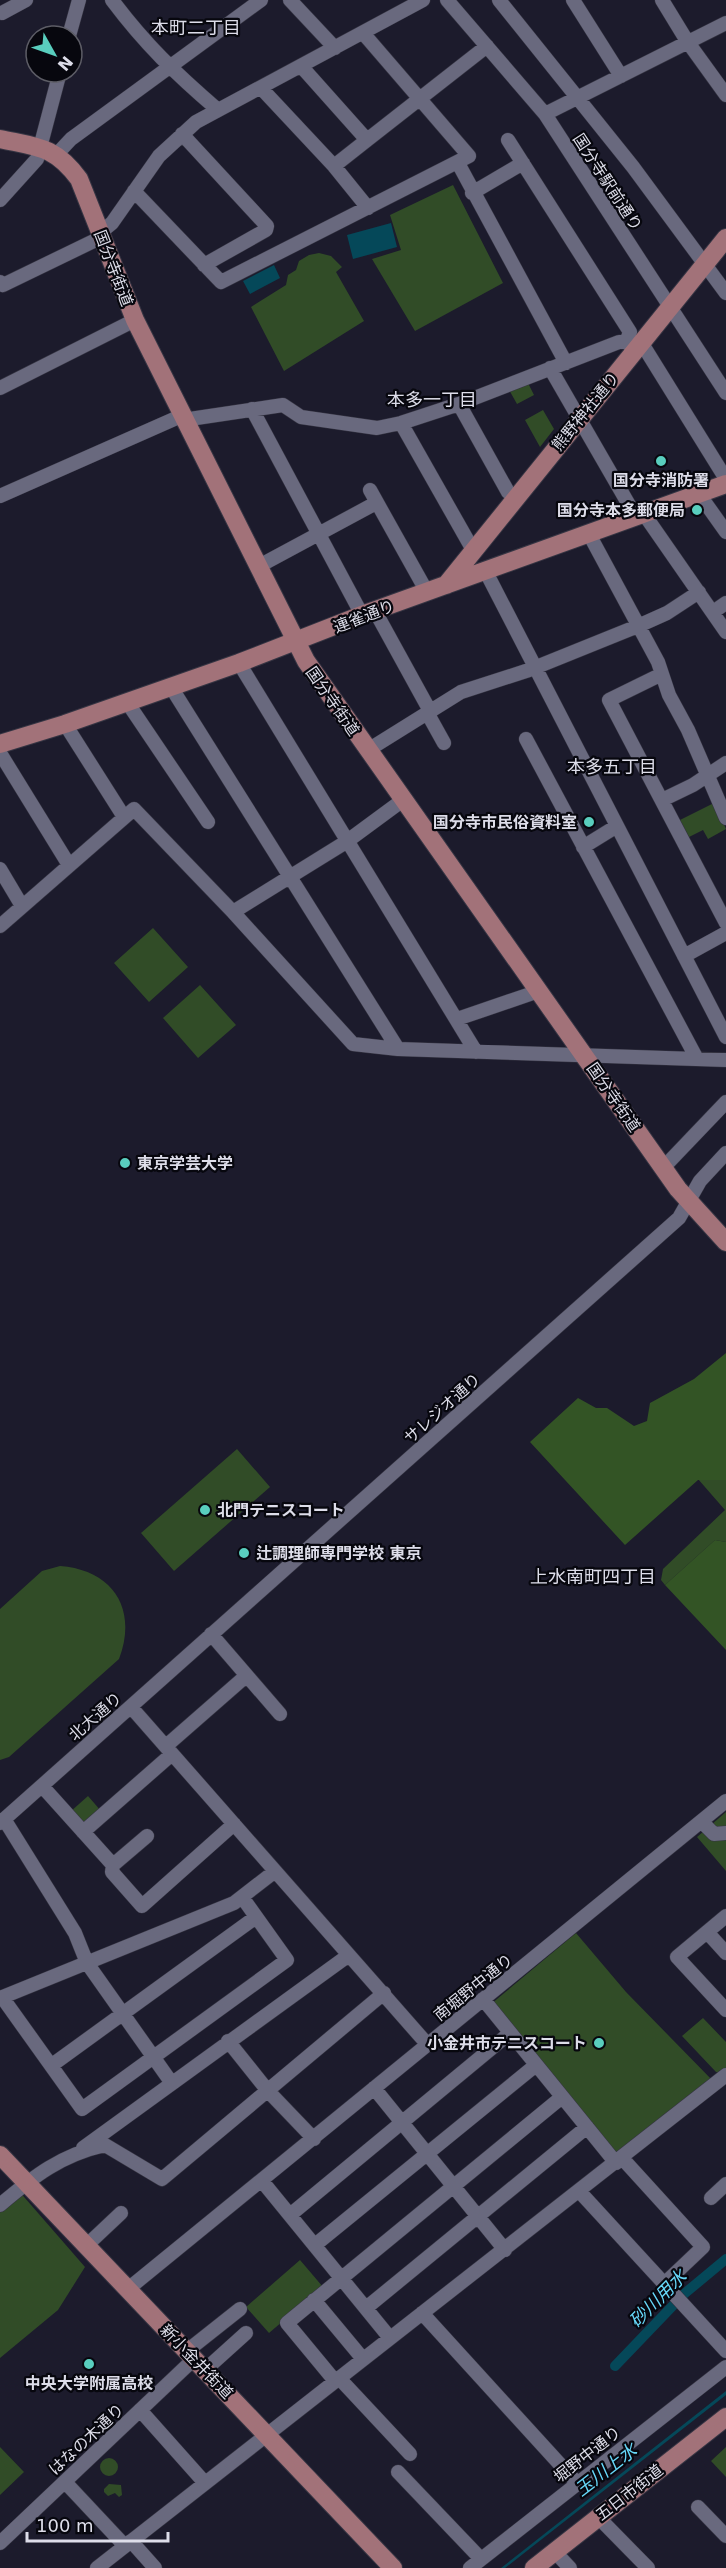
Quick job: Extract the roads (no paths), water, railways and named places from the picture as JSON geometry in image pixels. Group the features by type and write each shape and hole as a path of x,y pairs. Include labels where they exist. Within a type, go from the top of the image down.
{"main road":[{"path":"0,139 48,151"},
{"name":"国分寺街道","path":"48,151 69,165 79,179 135,320 182,418 260,566 306,661 663,1168 689,1202 726,1242"},
{"name":"熊野神社通り","path":"446,585 634,344 669,307 726,238"},
{"name":"連雀通り","path":"2,742 66,724 239,663 369,613 726,484"},
{"name":"新小金井街道","path":"0,2155 393,2568"},
{"name":"五日市街道","path":"534,2568 597,2516 726,2417"}],"street":[{"path":"2,13 26,0"},
{"path":"72,24 79,0"},
{"path":"112,0 139,36 168,67 218,110"},
{"path":"0,200 37,159 71,138 261,0"},
{"path":"290,0 335,48"},
{"path":"0,282 3,285 102,234 159,156 196,122 423,0"},
{"name":"国分寺駅前通り","path":"447,0 545,114 726,393"},
{"path":"499,0 578,97 726,293"},
{"path":"573,0 621,76"},
{"path":"662,0 687,41 726,94"},
{"path":"545,114 726,23"},
{"path":"134,191 221,282 469,156 363,33"},
{"path":"334,166 487,46"},
{"path":"301,66 367,140"},
{"path":"48,151 58,84"},
{"path":"261,88 334,166 368,208"},
{"path":"182,134 267,226 266,230 204,265"},
{"path":"508,140 630,332 634,344 726,479"},
{"path":"458,163 566,363"},
{"path":"472,192 523,163"},
{"path":"0,388 135,320"},
{"path":"0,496 182,418 284,405 301,417 377,428 401,423 459,404 619,342 634,344"},
{"path":"550,368 578,418 640,515 699,592 726,632"},
{"path":"459,404 508,492 515,498"},
{"path":"252,409 319,534 430,711 429,716 444,743"},
{"path":"401,423 473,550"},
{"path":"699,494 726,532"},
{"path":"260,566 319,534 373,496 427,592"},
{"path":"589,534 658,662 669,695 726,818"},
{"path":"486,572 726,1037"},
{"path":"368,750 461,692 534,668 638,626 667,613 699,592"},
{"path":"713,612 726,603"},
{"path":"239,663 476,1052"},
{"path":"662,674 609,700 726,923"},
{"path":"171,687 398,1049"},
{"path":"127,702 208,822"},
{"path":"66,724 124,817"},
{"path":"526,739 697,1059"},
{"path":"2,742 69,865"},
{"path":"662,800 726,764"},
{"path":"233,912 346,842 403,800"},
{"path":"0,926 134,808 233,912 353,1044 398,1049 726,1060"},
{"path":"583,847 617,826"},
{"path":"0,868 22,906"},
{"path":"684,956 726,933"},
{"path":"457,1019 539,991"},
{"path":"663,1168 726,1102"},
{"path":"689,1202 700,1181 726,1154"},
{"name":"サレジオ通り","path":"211,1634 679,1218 689,1202"},
{"path":"211,1634 280,1714"},
{"name":"北大通り","path":"2,1821 211,1634"},
{"path":"83,1832 246,1676"},
{"path":"131,1707 274,1872 428,2044"},
{"path":"42,1786 113,1865"},
{"name":"南堀野中通り","path":"128,2289 726,1801"},
{"path":"2,1821 75,1933 87,1963 171,2082"},
{"path":"147,1836 113,1865 112,1872 142,1906 234,1824"},
{"path":"706,1826 714,1834 726,1833"},
{"path":"242,1897 287,1960 82,2109 1,1998 234,1904 242,1897 274,1872"},
{"path":"726,1916 676,1957 726,2010"},
{"path":"52,2065 256,1917"},
{"path":"707,1932 726,1953"},
{"path":"0,2205 27,2182 78,2151 349,1955"},
{"path":"78,2151 105,2145 162,2179 384,1993"},
{"path":"483,1999 587,2127 703,2247 665,2283"},
{"path":"290,2215 510,2033"},
{"path":"228,2041 268,2091 314,2139"},
{"path":"315,2245 536,2065"},
{"path":"97,2568 726,2075"},
{"path":"374,2088 505,2250"},
{"path":"410,2454 337,2379 287,2323 562,2097"},
{"path":"366,2308 587,2127"},
{"path":"262,2181 390,2338"},
{"path":"711,2198 726,2184"},
{"path":"579,2191 726,2351"},
{"path":"87,2245 121,2212"},
{"path":"314,2300 363,2359"},
{"path":"196,2360 240,2308"},
{"path":"422,2313 577,2483"},
{"path":"196,2360 246,2333"},
{"name":"はなの木通り","path":"0,2543 196,2360"},
{"name":"堀野中通り","path":"476,2564 726,2367"},
{"path":"140,2410 205,2483"},
{"path":"398,2472 476,2564"},
{"path":"65,2482 155,2568"},
{"path":"698,2507 726,2536"},
{"path":"597,2516 648,2568"},
{"path":"554,2551 570,2568"}],"water":[{"path":"391,223 397,247 353,259 347,235"},
{"path":"274,265 280,278 250,294 243,281"},
{"path":"726,2391 726,2395 505,2568 501,2568"}],"waterway":[{"name":"砂川用水","path":"615,2366 684,2294 726,2259"}],"place":[{"name":"国分寺消防署","path":"661,461"},
{"name":"国分寺本多郵便局","path":"697,510"},
{"name":"国分寺市民俗資料室","path":"589,822"},
{"name":"東京学芸大学","path":"125,1163"},
{"name":"北門テニスコート","path":"205,1510"},
{"name":"辻調理師専門学校 東京","path":"244,1553"},
{"name":"小金井市テニスコート","path":"599,2043"},
{"name":"中央大学附属高校","path":"89,2364"}],"district":[{"name":"本町二丁目","path":"196,28"},
{"name":"本多一丁目","path":"432,400"},
{"name":"本多五丁目","path":"612,767"},
{"name":"上水南町四丁目","path":"593,1577"}],"water label":[{"name":"玉川上水","path":"606,2470"}]}
